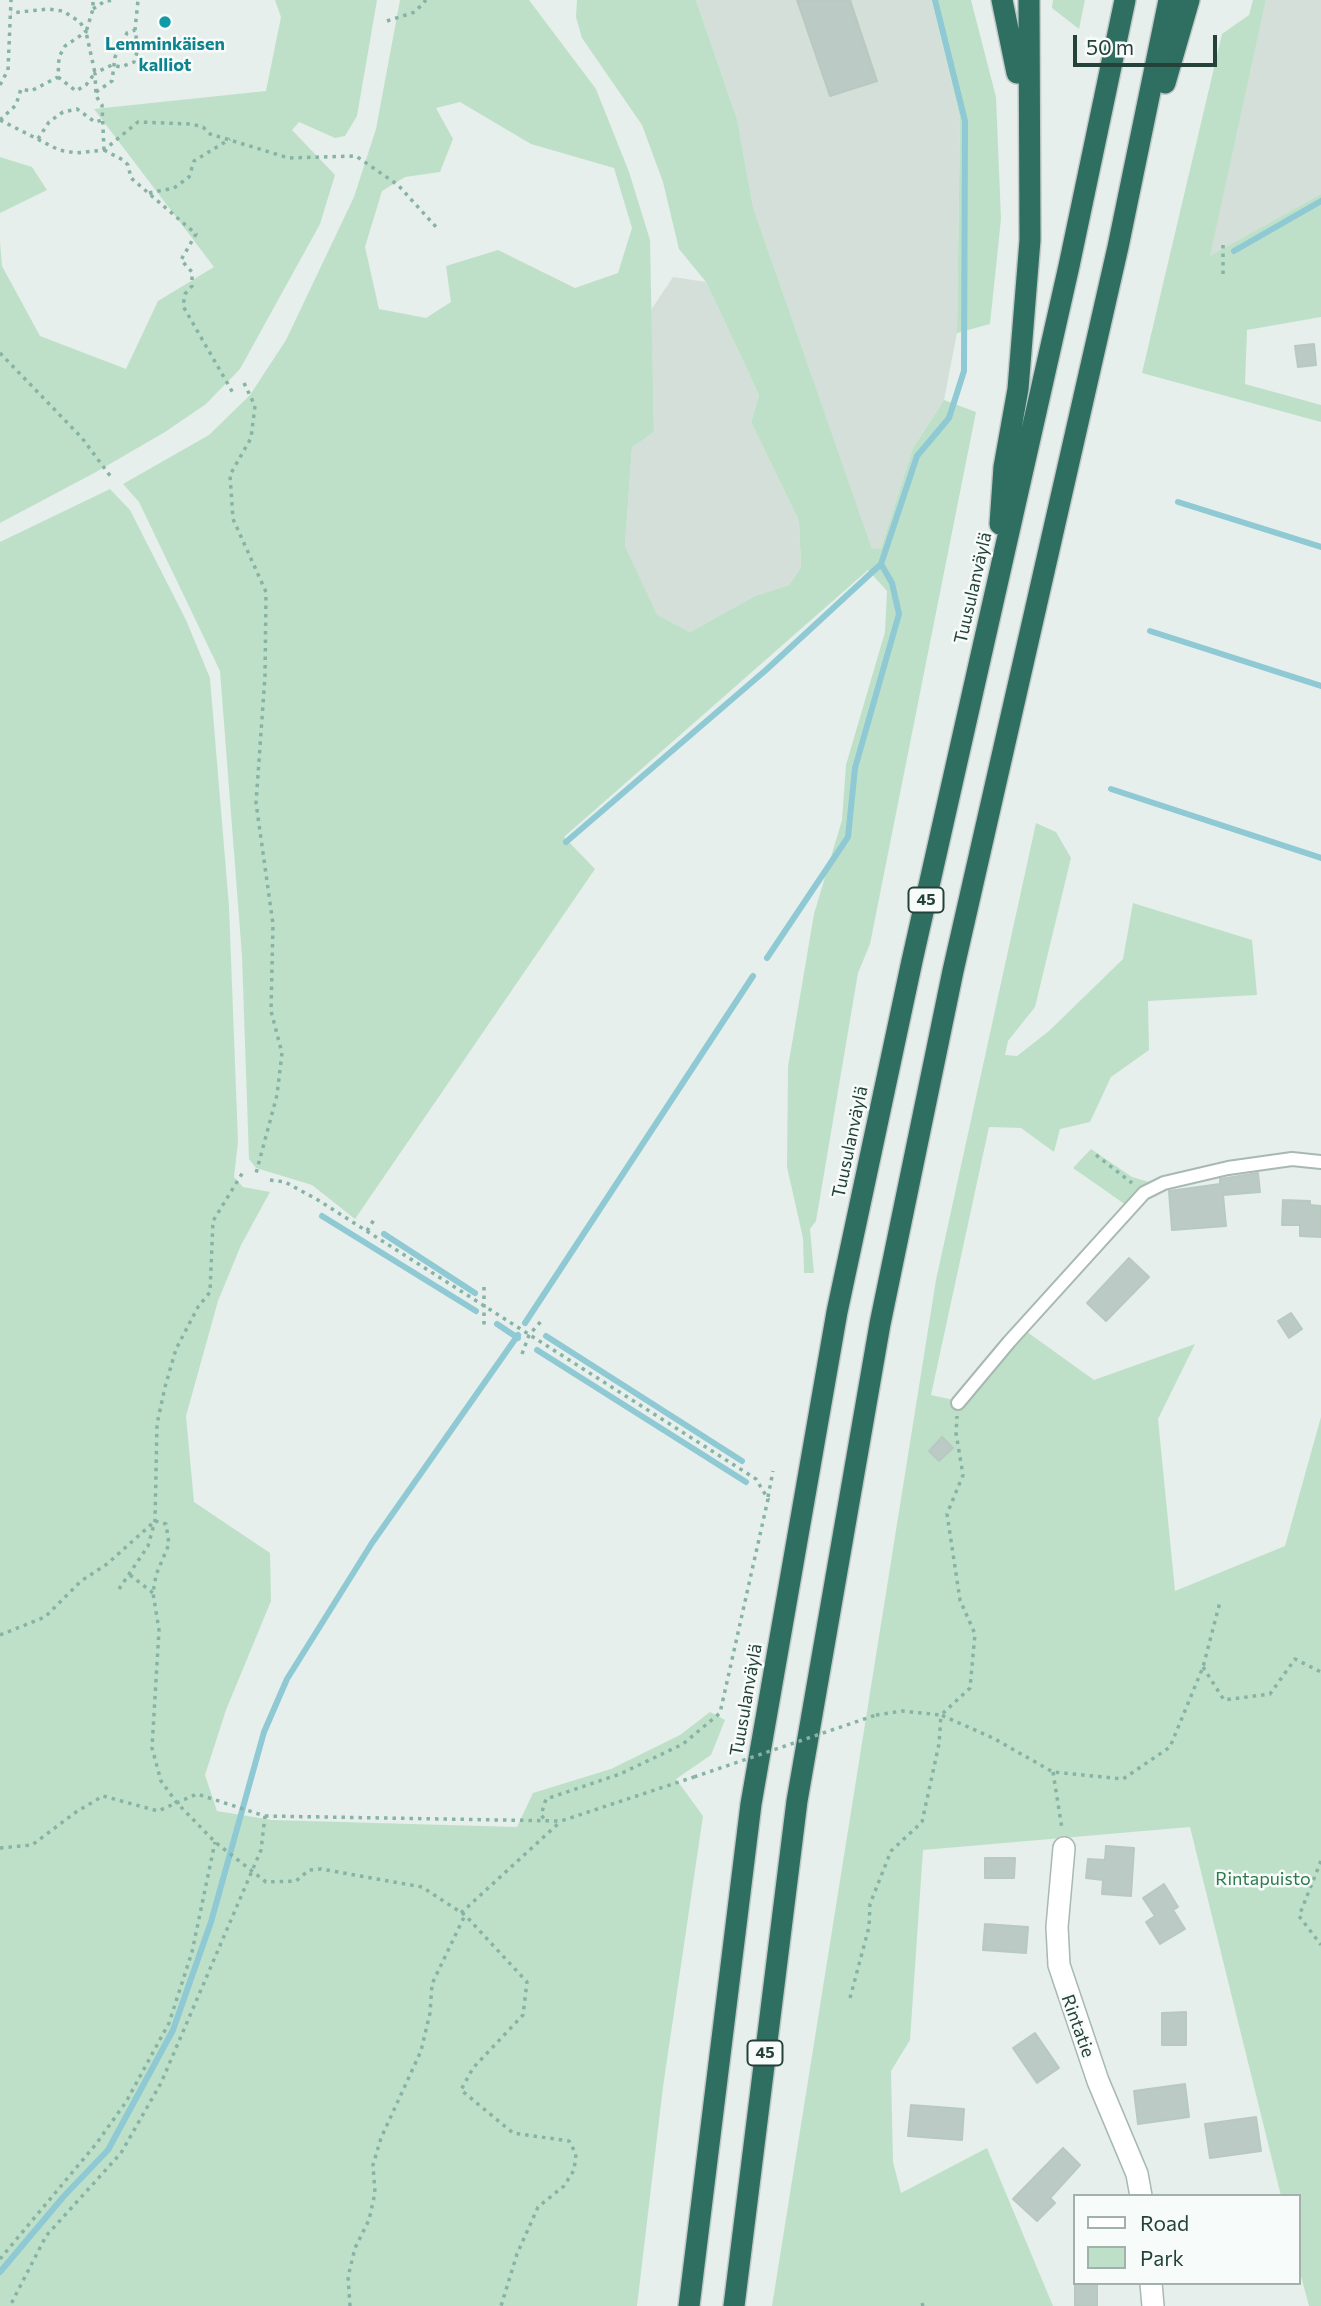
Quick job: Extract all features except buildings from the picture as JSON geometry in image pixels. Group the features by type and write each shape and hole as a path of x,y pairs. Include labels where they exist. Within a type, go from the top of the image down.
{"highway":[{"path":"1002,0 1014,51 1027,135"},
{"path":"995,596 1004,467 1018,389 1030,240 1027,135 1029,0"},
{"name":"Tuusulanväylä","path":"689,2306 751,1804 830,1353 912,961 1125,0"},
{"name":"45","path":"734,2306 797,1801 880,1324 953,971 1118,247 1169,0"},
{"path":"1118,247 1189,0"}],"street":[{"name":"Rintatie","path":"1064,1848 1057,1927 1059,1965 1098,2081 1137,2174 1141,2194"},
{"path":"1151,2285 1153,2306"}],"lane":[{"path":"958,1403 1009,1342 1144,1193 1164,1182 1228,1168 1292,1159 1321,1163"}],"path":[{"path":"0,85 8,70 11,0"},
{"path":"58,77 58,57 65,46 86,32 93,0"},
{"path":"93,9 105,1 115,0"},
{"path":"58,77 76,91 86,85 95,73 112,65 121,67 134,61 138,49 135,30 138,0"},
{"path":"387,21 415,12 426,0"},
{"path":"11,13 48,9 62,12 80,22 86,32 95,73 96,92 102,105 104,150"},
{"path":"96,92 112,81 112,65 127,33 135,30"},
{"path":"58,77 32,90 21,89 16,105 0,120 59,150 76,153 104,150 138,121 191,124 203,127 210,134 289,158 356,156 398,185 437,228"},
{"path":"38,139 49,122 64,112 77,109 95,122 103,120"},
{"path":"149,193 174,188 189,177 194,162 230,139"},
{"path":"104,150 128,165 131,178 196,234 181,260 192,272 192,286 185,294 183,306 233,393"},
{"path":"1223,240 1223,274"},
{"path":"0,353 82,438 111,477"},
{"path":"244,383 255,406 251,438 230,475 233,519 266,592 265,676 256,803 273,924 271,1011 282,1053 277,1095 255,1177"},
{"path":"1096,1155 1144,1193"},
{"path":"119,1589 148,1546 155,1521 157,1424 165,1387 176,1349 198,1307 210,1292 213,1222 243,1172"},
{"path":"270,1180 285,1182 367,1231 756,1479 768,1499"},
{"path":"367,1231 375,1218"},
{"path":"484,1287 484,1326"},
{"path":"522,1354 530,1335 543,1319"},
{"path":"850,1998 869,1927 870,1904 891,1852 922,1822 940,1744 942,1715 970,1688 975,1634 960,1600 947,1514 963,1475 956,1433 958,1403"},
{"path":"546,1821 541,1815 546,1799 620,1774 683,1744 720,1713 773,1471"},
{"path":"155,1521 166,1524 169,1544 156,1575 153,1593 159,1629 152,1748 161,1781 177,1803 221,1848 265,1882 296,1881 309,1870 321,1870 422,1887 463,1914 527,1982 523,2015 473,2068 461,2090 513,2133 569,2141 576,2154 573,2170 564,2186 538,2207 517,2254 501,2306"},
{"path":"0,1635 46,1618 81,1581 107,1564 155,1521"},
{"path":"130,1575 153,1593"},
{"path":"0,1848 32,1845 76,1812 103,1796 158,1811 197,1794 265,1816 561,1821 876,1715 902,1711 942,1715 993,1738 1053,1772 1123,1779 1170,1747 1203,1667 1220,1602"},
{"path":"1203,1667 1224,1700 1270,1694 1295,1659 1321,1672"},
{"path":"1053,1772 1064,1848"},
{"path":"10,2306 46,2236 121,2152 162,2083 261,1850 265,1816"},
{"path":"350,2306 348,2277 355,2248 369,2221 375,2193 373,2165 381,2138 421,2050 430,2013 432,1984 463,1914 561,1821"},
{"path":"0,2259 96,2144 126,2102 169,2023 192,1952 215,1842"},
{"path":"1321,1861 1299,1916 1321,1945"}],"shaded area":[{"path":"696,0 932,0 960,118 957,333 944,400 913,448 881,548 872,550 753,207 737,119"},
{"path":"1266,0 1321,0 1321,194 1209,257"},
{"path":"673,277 706,282 759,395 751,422 799,521 801,567 789,585 755,596 690,632 656,615 625,546 632,446 654,432 651,310"}],"green space":[{"path":"275,0 377,0 357,116 345,136 335,138 299,122 292,130 335,175 320,224 240,369 206,404 165,432 96,472 0,523 0,242 2,266 40,336 126,369 158,301 214,267 94,109 266,91 281,17"},
{"path":"400,0 529,0 596,89 629,172 650,240 654,432 632,447 625,546 657,615 690,632 755,596 789,585 801,567 799,521 751,422 759,395 706,282 679,249 663,182 642,125 582,38 576,17 577,0 696,0 737,119 753,207 872,549 881,548 913,448 944,400 976,412 870,944 858,973 816,1221 810,1229 814,1273 804,1273 803,1238 787,1167 788,1067 814,914 842,820 846,765 885,632 887,591 868,570 564,837 595,869 355,1219 312,1185 256,1168 249,1159 242,956 220,671 139,502 123,484 209,435 250,395 286,340 354,197 376,129","holes":["460,102 531,144 614,168 632,228 618,273 575,288 498,250 446,266 451,302 426,318 379,309 365,247 382,191 405,177 440,172 453,139 436,108"]},
{"path":"932,0 971,0 996,97 1001,219 990,324 957,333 960,118"},
{"path":"1053,0 1085,0 1079,29 1052,8"},
{"path":"1253,0 1266,0 1210,256 1321,194 1321,317 1247,330 1245,384 1321,405 1321,422 1142,373 1222,34 1249,15"},
{"path":"0,157 32,167 47,190 0,213"},
{"path":"110,489 130,510 186,620 210,678 229,906 238,1142 234,1177 243,1187 270,1192 241,1245 218,1301 186,1416 194,1502 270,1553 271,1601 226,1710 205,1775 217,1811 272,1820 517,1827 533,1793 611,1769 680,1735 710,1712 725,1720 711,1755 676,1779 703,1816 663,2087 637,2306 0,2306 0,542"},
{"name":"Rintapuisto","path":"1036,823 1056,832 1071,858 1035,1007 1008,1041 1005,1055 1017,1056 1049,1031 1123,959 1133,903 1252,940 1257,995 1148,1001 1149,1050 1111,1077 1090,1122 1060,1129 1054,1152 1021,1128 989,1127 931,1395 954,1400 1016,1324 1094,1380 1195,1344 1158,1419 1175,1591 1285,1546 1321,1417 1321,2306 1309,2306 1300,2272 1300,2194 1281,2194 1190,1827 923,1850 910,2040 891,2071 893,2162 901,2193 987,2148 1053,2306 772,2306 936,1280"},
{"path":"1091,1149 1132,1177 1149,1182 1126,1205 1073,1168"}],"waterway":[{"path":"767,958 848,837 855,768 899,614 892,583 881,564 917,456 949,418 964,371 965,121 935,0"},
{"path":"1234,251 1321,201"},
{"path":"1178,502 1321,547"},
{"path":"566,842 766,670 881,564"},
{"path":"1150,631 1321,686"},
{"path":"1111,789 1321,858"},
{"path":"525,1323 753,976"},
{"path":"322,1216 476,1311"},
{"path":"384,1234 475,1293"},
{"path":"497,1324 518,1338"},
{"path":"0,2272 64,2196 108,2150 173,2030 211,1922 264,1732 287,1679 372,1543 518,1335"},
{"path":"546,1336 742,1461"},
{"path":"537,1350 746,1482"}],"place":[{"name":"Lemminkäisen kalliot","path":"165,22"}]}
